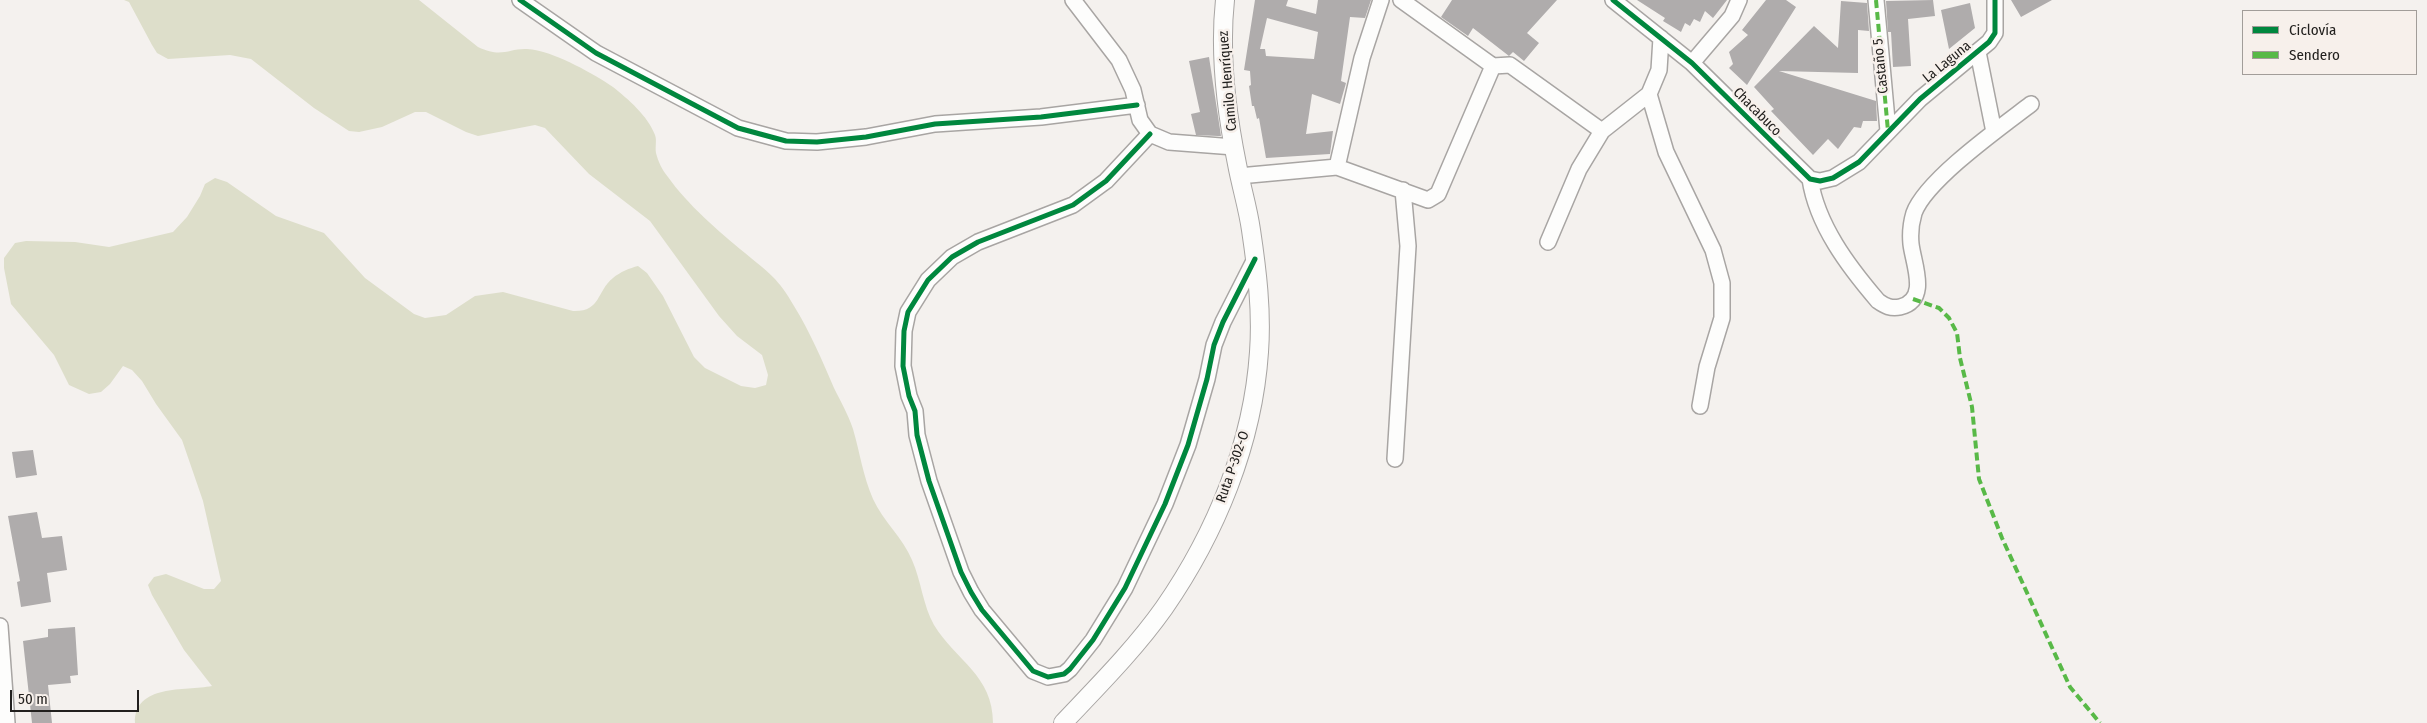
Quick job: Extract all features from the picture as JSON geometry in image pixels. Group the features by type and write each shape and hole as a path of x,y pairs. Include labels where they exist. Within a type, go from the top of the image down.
{"street":[{"path":"520,0 596,54 738,128 786,141 817,142 866,137 935,124 1041,117 1137,105"},
{"path":"1074,0 1119,60 1137,105 1140,120 1150,134 1169,142 1237,162 1337,167 1428,200 1438,194 1493,66"},
{"name":"Camilo Henríquez","path":"1225,0 1221,38 1237,162"},
{"path":"1337,167 1362,58 1381,0"},
{"path":"1402,0 1493,66 1510,65 1602,131"},
{"name":"Chacabuco","path":"1613,0 1692,63 1810,179"},
{"path":"1692,63 1732,16 1739,0"},
{"name":"Castaño 5","path":"1876,0 1888,131"},
{"name":"La Laguna","path":"1888,131 1920,99 1989,42 1995,32 1995,0"},
{"path":"1548,242 1579,169 1602,131 1649,94 1659,70 1661,38"},
{"path":"1978,52 1994,132"},
{"path":"1649,94 1666,152 1713,250 1722,283 1722,318 1706,367 1700,406"},
{"path":"1888,131 1859,162 1846,172 1820,181 1810,179 1816,206 1829,235 1878,301 1889,307 1902,306 1913,299 1917,287 1911,235 1913,216 1919,203 1932,186 1994,132 2031,104"},
{"path":"1150,134 1106,181 1073,206 978,242 952,256 928,280 908,312 904,331 903,366 909,396 915,410 917,435 929,481 961,572 971,592 982,610 1033,671 1048,677 1064,674 1070,670 1093,640 1125,588 1165,504 1185,453 1199,412 1214,345 1223,322 1256,259"},
{"name":"Ruta P-302-O","path":"1063,723 1143,636 1164,608 1195,558 1222,503 1244,439 1256,380 1260,322 1256,259 1237,162"},
{"path":"1395,459 1407,269 1406,218 1403,190"},
{"path":"0,626 7,723"}],"green space":[{"path":"124,0 419,0 478,47 495,52 526,49 544,52 565,60 613,87 637,108 648,121 656,137 656,153 659,162 676,187 714,227 772,276 789,297 811,336 849,418 873,499 908,552 915,568 927,610 934,625 943,638 972,669 987,692 993,723 135,723 137,710 143,701 152,695 212,686 184,650 148,585 154,577 166,574 204,589 214,589 221,581 203,501 182,440 142,381 132,370 123,366 110,384 101,392 89,394 69,385 54,355 11,304 4,268 4,258 15,243 26,241 75,242 109,247 173,232 187,217 205,184 215,178 227,182 276,216 324,233 365,278 414,314 425,318 446,315 475,296 503,292 573,311 582,310 593,305 613,278 625,270 638,266 647,273 663,296 694,357 705,368 741,386 755,388 766,385 768,375 762,355 737,336 719,316 650,221 589,174 545,128 535,125 478,136 426,112 415,112 382,127 359,132 349,131 314,108 251,59 230,55 168,59 157,53 129,2"}],"building":[{"path":"1255,0 1288,0 1286,6 1316,14 1318,0 1371,0 1365,18 1350,17 1341,81 1346,83 1340,104 1312,94 1306,134 1333,131 1330,154 1266,158 1259,118 1257,119 1254,106 1252,106 1249,86 1251,85 1250,71 1244,70","holes":["1267,18 1318,32 1314,59 1266,56 1265,49 1260,49"]},
{"path":"1452,0 1557,0 1527,33 1539,43 1524,61 1513,52 1509,56 1473,28 1468,36 1441,17"},
{"path":"1637,0 1727,0 1713,18 1705,11 1700,22 1694,19 1690,26 1685,23 1681,32 1663,21 1665,18"},
{"path":"1766,0 1786,0 1796,7 1747,85 1729,68 1733,64 1729,52 1748,35 1742,30"},
{"path":"1933,0 1935,16 1908,19 1911,66 1893,67 1891,32 1888,32 1886,1"},
{"path":"2011,0 2052,0 2021,17"},
{"path":"1841,1 1867,3 1869,31 1858,30 1858,73 1779,71 1876,101 1877,121 1863,121 1861,128 1854,127 1838,149 1828,139 1813,155 1771,111 1774,109 1754,87 1814,26 1838,48"},
{"path":"1970,3 1975,28 1949,49 1941,10"},
{"path":"1209,57 1221,136 1196,135 1191,114 1200,112 1189,61"},
{"path":"33,450 37,475 16,478 12,452"},
{"path":"37,512 42,538 62,536 67,570 47,573 51,602 21,607 17,582 20,581 8,516"},
{"path":"75,627 78,675 70,676 71,683 48,685 52,723 32,723 23,641 48,637 48,629"}],"marked path":[{"path":"1876,0 1888,131"},
{"path":"1913,299 1939,308 1949,318 1957,333 1960,358 1972,407 1979,479 2002,538 2070,687 2100,723"}],"cycle path":[{"path":"520,0 596,53 738,128 786,141 817,142 866,137 935,124 1041,117 1137,105"},
{"path":"1613,0 1692,63 1810,179 1820,181 1833,178 1859,162 1920,99 1989,42 1995,33 1995,0"},
{"path":"1150,134 1106,181 1073,205 978,242 952,257 928,280 908,312 904,331 903,366 909,396 915,411 917,435 929,481 961,572 971,592 982,610 1033,671 1048,677 1064,674 1070,669 1093,640 1125,588 1165,504 1188,445 1207,379 1214,345 1223,322 1255,259"}]}
